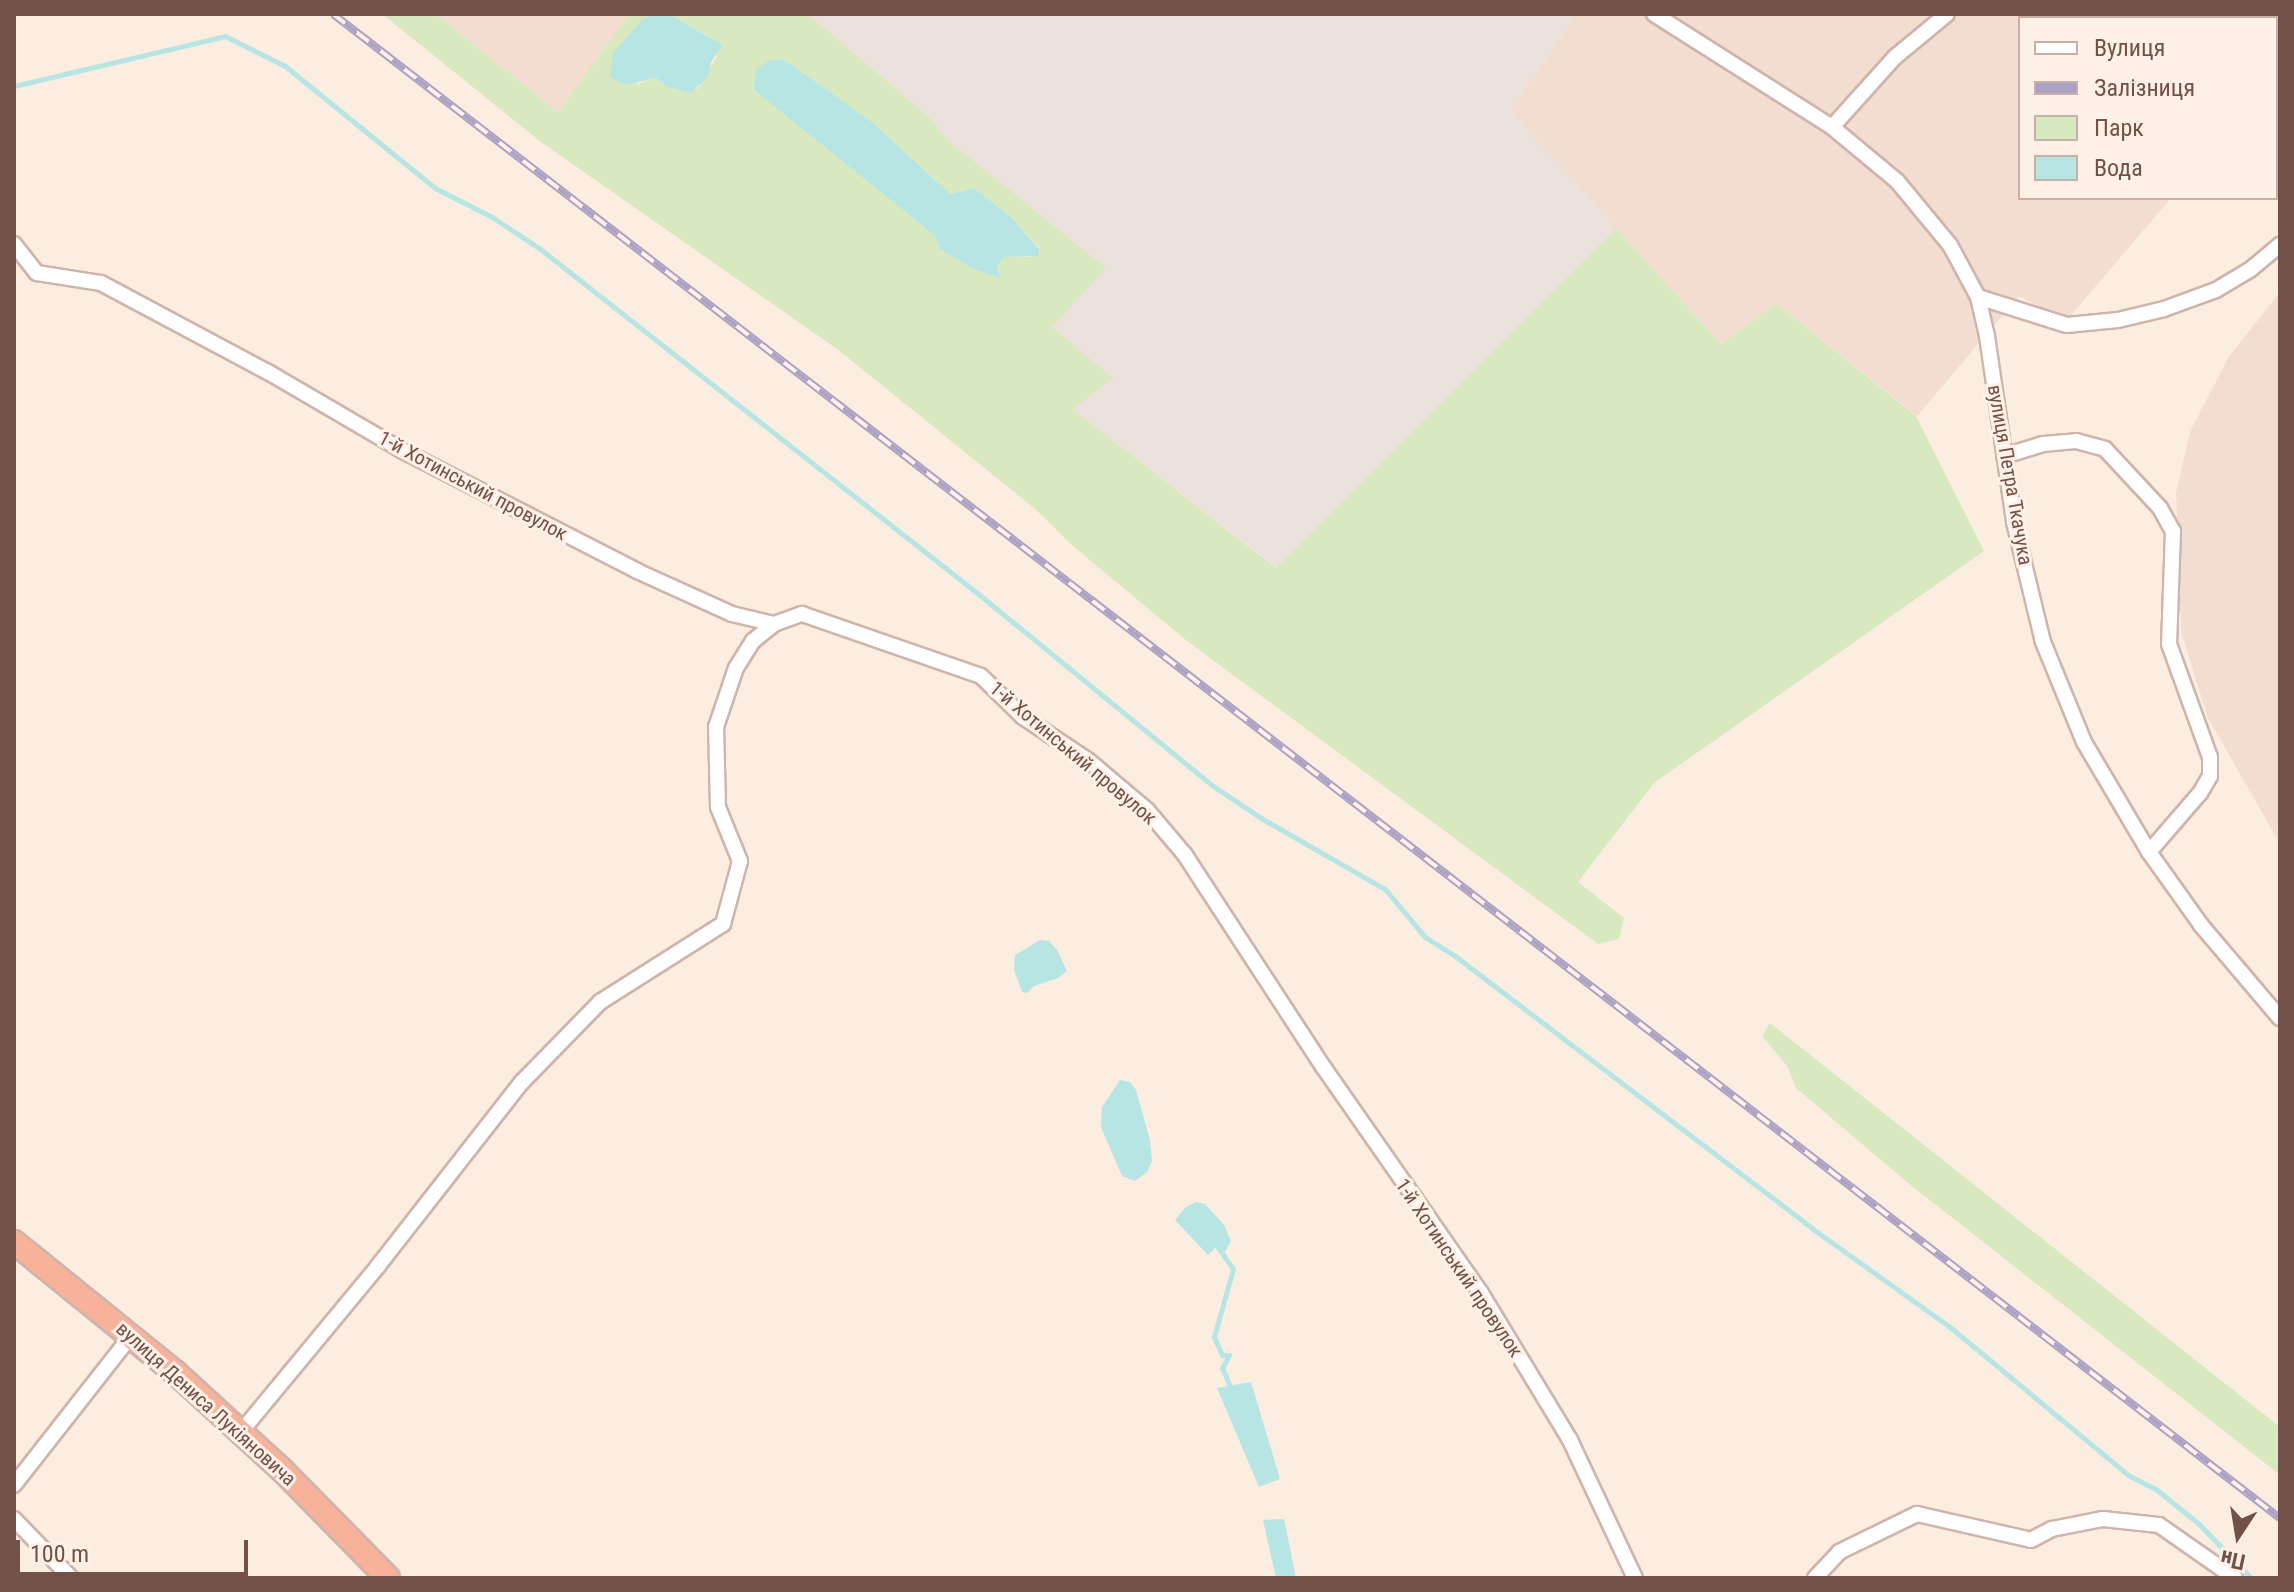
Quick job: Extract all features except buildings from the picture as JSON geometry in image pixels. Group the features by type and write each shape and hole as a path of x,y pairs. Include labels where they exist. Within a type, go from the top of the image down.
{"highway":[{"name":"вулиця Дениса Лукіяновича","path":"14,1242 131,1336 240,1433 388,1578"}],"street":[{"name":"вулиця Петра Ткачука","path":"1654,14 1832,127 1897,181 1950,245 1978,297 1987,336 2014,522 2043,642 2084,742 2149,852 2201,925 2280,1018"},
{"path":"1832,127 1895,57 1947,14"},
{"name":"1-й Хотинський провулок","path":"14,244 37,273 101,283 268,372 403,451 623,564 732,614 774,624 802,614 981,676 1023,717 1089,761 1147,810 1227,915 1324,1068 1481,1293 1570,1440 1635,1578"},
{"path":"1978,297 2067,325 2118,320 2164,309 2216,290 2251,269 2280,245"},
{"path":"2004,456 2043,444 2065,442 2105,449 2160,508 2173,531 2169,644 2210,757 2210,776 2200,793 2149,852"},
{"path":"240,1433 378,1266 522,1082 600,1002 723,924 740,861 718,807 716,727 736,668 753,641 774,624"},
{"path":"14,1485 131,1336"},
{"path":"1815,1578 1839,1552 1917,1514 2031,1540 2052,1529 2103,1519 2159,1525 2235,1578"},
{"path":"14,1519 71,1578"}],"shaded area":[{"path":"436,14 629,14 558,112"},
{"path":"808,14 1577,14 1510,111 1616,228 1277,568 1073,409 1051,327 1105,268 949,141 929,117"},
{"path":"1577,14 2280,14 2278,114 2278,16 2018,16 2018,200 2169,200 2066,321 2019,296 1917,416 1776,303 1721,344 1510,111"},
{"path":"2280,292 2280,844 2208,718 2181,632 2176,493 2190,432 2228,358"}],"green space":[{"path":"382,14 436,14 558,112 629,14 656,14 644,18 637,84 656,78 667,87 697,89 717,56 710,37 669,14 808,14 929,117 949,141 1106,268 1052,327 1113,378 1073,409 1276,568 1616,228 1721,344 1776,303 1916,416 1984,551 1654,783 1578,882 1624,918 1619,939 1598,944 1187,641 1074,547 1034,508 837,349 541,142","holes":["783,59 871,121 950,194 974,188 1013,219 1039,248 1032,257 1003,257 997,266 1000,277 940,249 935,236 754,90"]},
{"path":"1770,1023 2280,1427 2280,1475 1908,1183 1796,1088 1787,1066 1762,1036"}],"water":[{"path":"669,14 723,45 711,62 708,76 691,93 667,87 656,78 625,85 610,77 613,53 644,18"},
{"path":"783,59 871,121 950,194 974,188 1013,219 1039,249 1038,256 1004,257 997,266 1000,278 974,269 940,249 935,236 754,90 756,70 768,61"},
{"path":"1040,940 1049,941 1057,950 1067,971 1058,978 1034,986 1027,993 1022,992 1014,970 1015,955"},
{"path":"1120,1080 1130,1082 1136,1090 1150,1140 1152,1161 1147,1172 1135,1181 1122,1176 1101,1127 1102,1107"},
{"path":"1196,1202 1205,1204 1224,1225 1231,1241 1225,1252 1217,1246 1208,1255 1175,1220 1186,1207"},
{"path":"1251,1382 1280,1479 1259,1487 1217,1388"},
{"path":"1284,1519 1296,1578 1276,1578 1263,1520"}],"waterway":[{"path":"14,86 225,36 285,66 435,188 492,217 539,248 976,592 1213,786 1261,818 1385,889 1425,937 1455,956 1813,1229 1950,1327 2128,1475 2157,1490 2199,1524 2251,1578"},
{"path":"1217,1246 1233,1269 1214,1337 1222,1355 1229,1355 1222,1368 1231,1388"}],"railway":[{"path":"333,14 2280,1518"}]}
